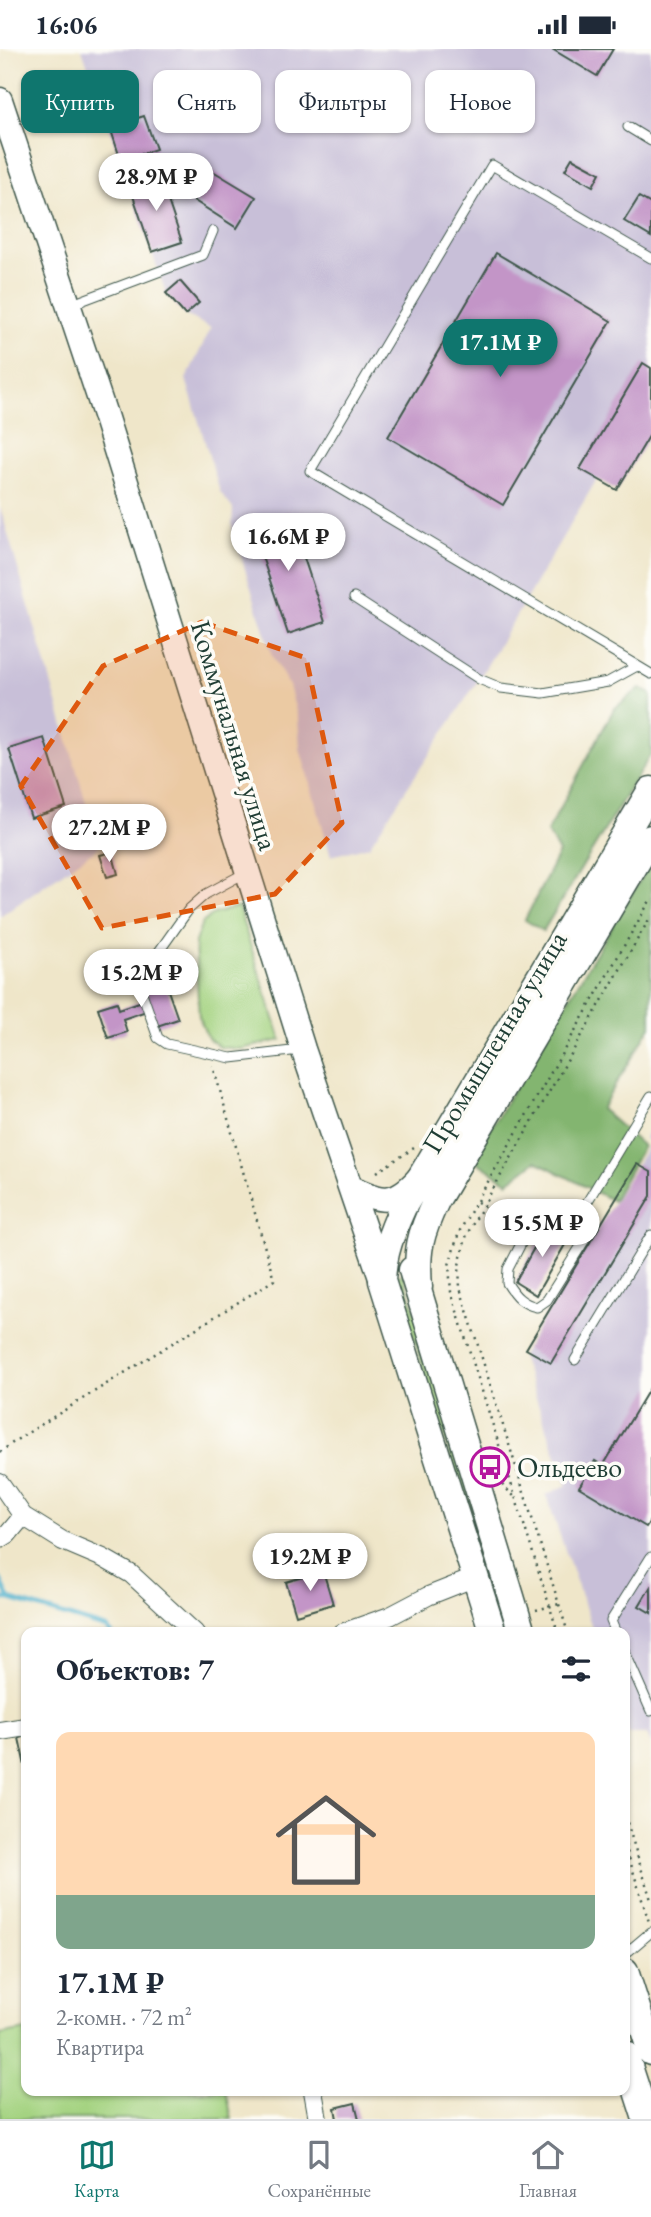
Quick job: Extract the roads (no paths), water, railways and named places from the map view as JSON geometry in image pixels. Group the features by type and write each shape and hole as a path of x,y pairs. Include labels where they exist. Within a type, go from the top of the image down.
{"main road":[{"name":"Коммунальная улица","path":"0,100 4,128 69,305 246,872 350,1187"},
{"name":"Промышленная улица","path":"382,1281 392,1232 422,1174 651,790"},
{"name":"Промышленная улица","path":"419,1287 417,1262 422,1229 436,1201 651,838"},
{"name":"Промышленная улица","path":"350,1187 376,1199 387,1200 410,1188 422,1174"},
{"name":"Промышленная улица","path":"350,1187 392,1232 407,1257 419,1287 520,1627"},
{"name":"Промышленная улица","path":"350,1187 492,1627"},
{"path":"392,1232 407,1237 422,1229"},
{"path":"476,1577 503,1570"},
{"path":"630,1987 651,2052"},
{"path":"630,2069 646,2119"}],"street":[{"path":"3,1490 23,1516 63,1541 103,1558 131,1574 188,1627"},
{"path":"0,1539 8,1534 23,1516"},
{"path":"359,1627 476,1577"},
{"path":"0,1731 21,1728"},
{"path":"314,2096 318,2119"}],"lane":[{"path":"628,127 651,141"},
{"path":"651,258 492,165 310,471 651,674"},
{"path":"69,305 203,255 213,231"},
{"path":"354,598 479,679 501,688 543,693 556,691 607,682 637,666"},
{"path":"246,872 206,894 189,909 141,977 139,984 158,1038 167,1044 231,1058 303,1049"},
{"path":"527,1232 508,1269 507,1283 514,1295 526,1305 537,1307 547,1300 584,1241 586,1204 651,1095"},
{"path":"575,1360 651,1235"},
{"path":"614,1627 611,1621 651,1557"},
{"path":"630,1663 651,1710"},
{"path":"630,1949 651,1930"}],"waterway":[{"path":"0,1579 10,1599"},
{"path":"0,1599 10,1599 103,1627"}],"place":[{"name":"Ольдеево","path":"490,1467"}]}
